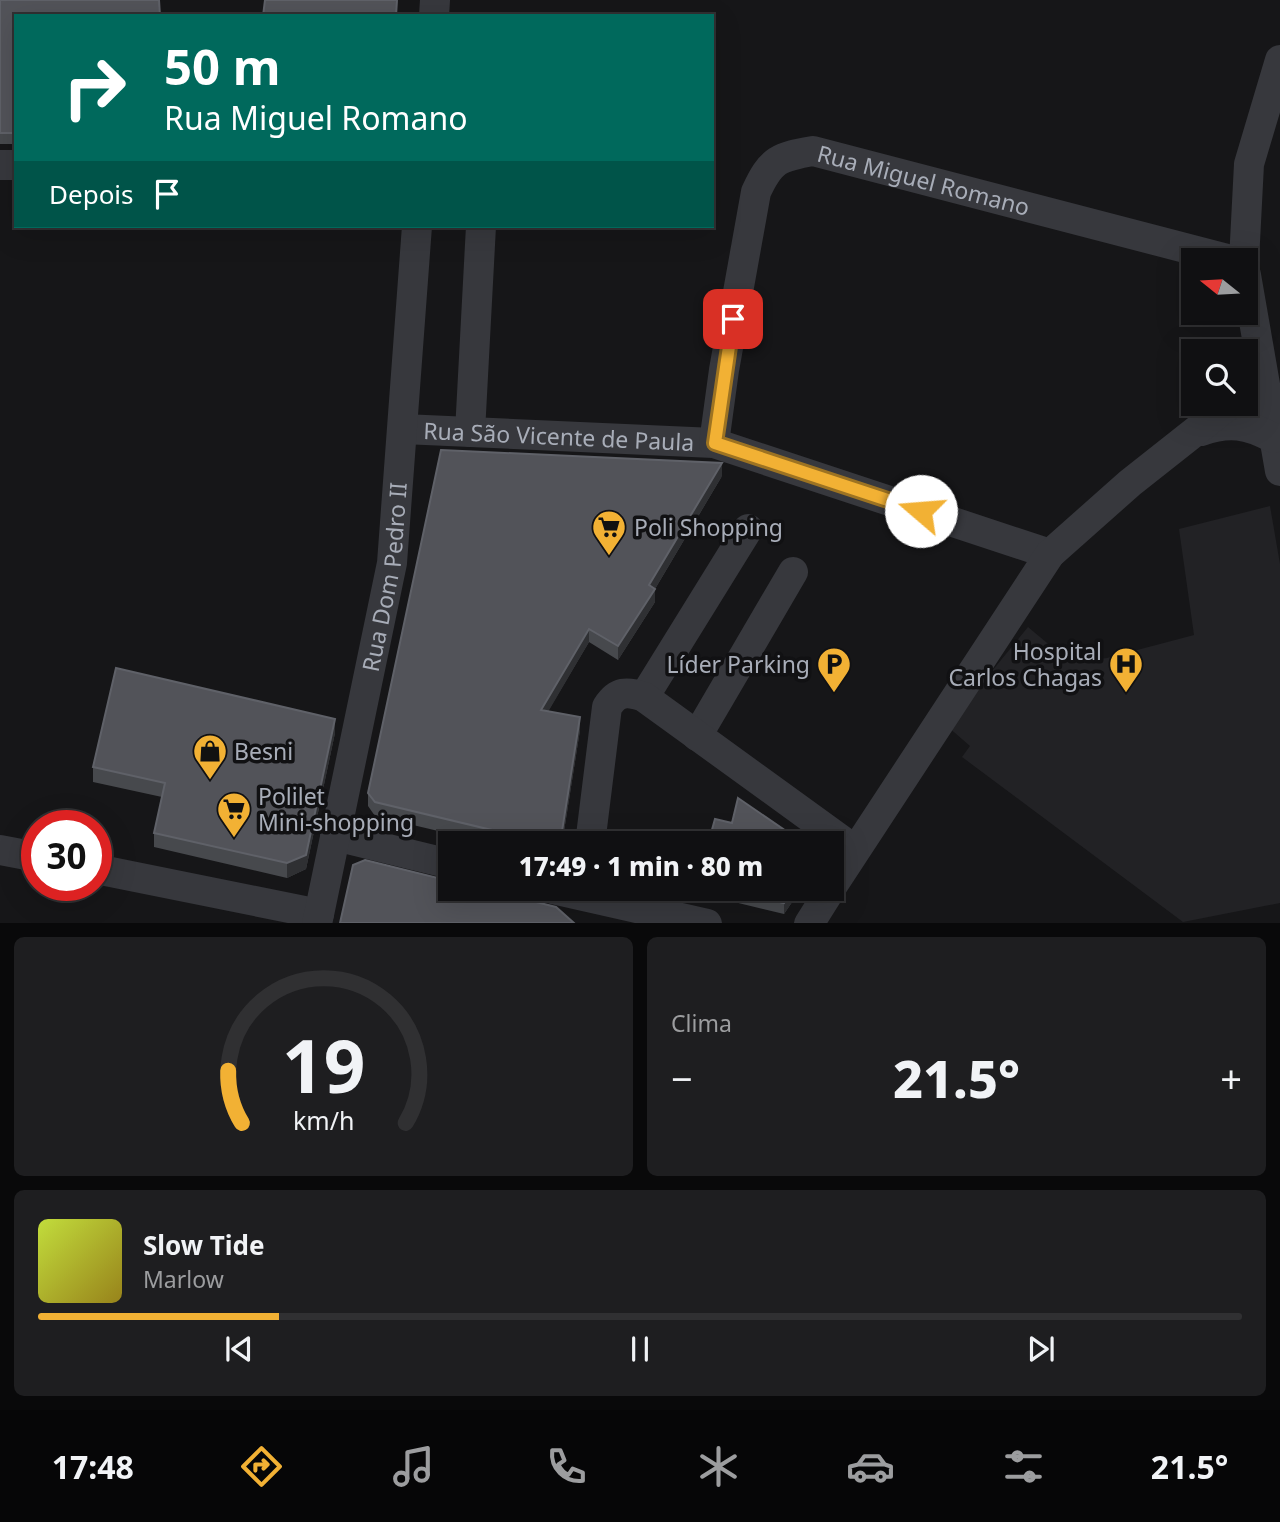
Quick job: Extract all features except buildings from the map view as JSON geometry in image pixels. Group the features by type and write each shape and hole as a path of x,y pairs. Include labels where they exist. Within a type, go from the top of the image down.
{"street":[{"path":"1245,248 1249,164 1280,60"},
{"name":"Rua Miguel Romano","path":"715,443 723,370 756,192 766,168 783,156 813,151 1185,248"},
{"name":"Rua Dom Pedro II","path":"318,919 391,564 417,228"},
{"path":"470,432 481,228"},
{"path":"1254,326 1280,471"},
{"path":"844,868 1050,554 1130,483 1215,416"},
{"path":"1192,434 1217,425 1238,424 1273,438"},
{"name":"Rua São Vicente de Paula","path":"403,429 715,443 1050,554"},
{"path":"644,697 748,529"},
{"path":"697,736 793,572"},
{"path":"592,831 607,707 613,697 631,692 644,697 855,850"},
{"path":"335,836 438,861"},
{"path":"0,850 21,854"},
{"path":"112,873 318,919"},
{"path":"595,901 624,914 707,923"},
{"path":"809,923 823,901"}],"shaded area":[{"name":"Hospital Carlos Chagas","path":"1270,506 1280,564 1280,903 1183,922 962,757 970,746 947,726 1028,627 1071,663 1107,658 1194,635 1179,529"}],"place":[{"name":"Poli Shopping","path":"609,557"},
{"name":"Líder Parking","path":"834,694"},
{"name":"Hospital Carlos Chagas","path":"1126,694"},
{"name":"Besni","path":"210,781"},
{"name":"Polilet Mini-shopping","path":"234,839"}],"route":[{"path":"733,319 723,370 715,443 921,511"}]}
